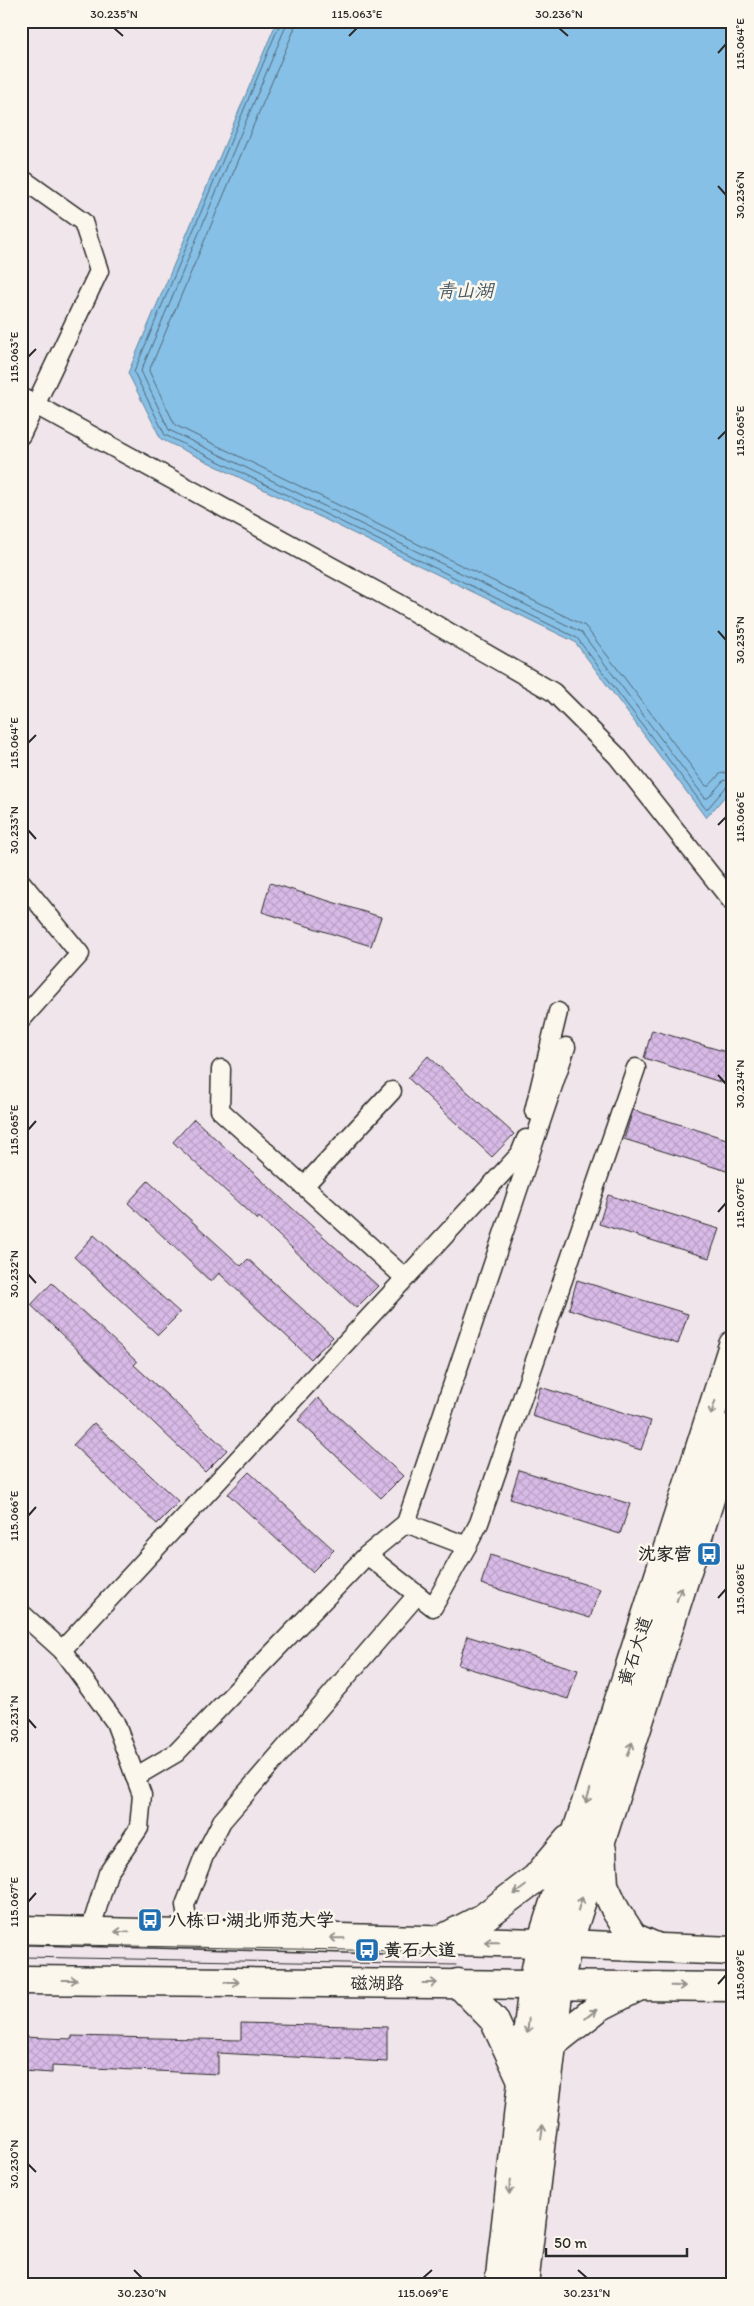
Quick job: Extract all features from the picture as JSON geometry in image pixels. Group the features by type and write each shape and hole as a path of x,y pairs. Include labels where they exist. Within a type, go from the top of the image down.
{"main road":[{"name":"黄石大道","path":"524,2285 560,1985 589,1834 733,1345"},
{"name":"黄石大道","path":"499,2285 533,1984 541,1943 589,1834 733,1427"},
{"path":"439,1941 483,1918 536,1878 589,1834 604,1885 616,1912 632,1937 660,1948"},
{"path":"21,1930 541,1943 733,1951"},
{"name":"磁湖路","path":"21,1980 733,1987"},
{"path":"458,1983 494,2020 508,2046 522,2081"},
{"path":"552,2044 600,2007 642,1986"}],"street":[{"path":"21,178 83,222 99,271 29,400 21,435"},
{"path":"29,400 398,603 553,692 617,756 733,902"},
{"path":"21,882 80,954 21,1020"},
{"path":"62,1650 520,1154 529,1132 558,1012"},
{"path":"135,1777 176,1753 367,1555 406,1522 566,1047"},
{"path":"221,1068 220,1110 405,1278"},
{"path":"367,1555 433,1607 479,1523 636,1068"},
{"path":"304,1186 392,1091"},
{"path":"406,1522 467,1546"},
{"path":"189,1934 185,1905 204,1856 222,1821 417,1595"},
{"path":"21,1613 62,1650 114,1722 142,1795 139,1828 108,1873 90,1931"}],"water":[{"name":"青山湖","path":"277,21 733,21 733,787 706,818 575,642 161,439 128,373"}],"building":[{"path":"270,883 381,917 371,946 262,912"},
{"path":"652,1030 733,1054 733,1086 644,1058"},
{"path":"428,1056 514,1134 492,1157 408,1078"},
{"path":"633,1110 733,1141 733,1173 624,1139"},
{"path":"194,1119 378,1286 356,1308 259,1217 257,1220 173,1142"},
{"path":"148,1181 241,1266 248,1259 333,1337 311,1359 219,1273 211,1282 128,1203"},
{"path":"608,1195 719,1229 709,1258 599,1224"},
{"path":"94,1235 180,1313 158,1335 74,1257"},
{"path":"577,1280 688,1314 678,1344 569,1309"},
{"path":"52,1283 137,1362 134,1365 227,1450 205,1472 31,1305"},
{"path":"540,1387 651,1421 641,1450 532,1416"},
{"path":"318,1398 403,1476 381,1498 298,1420"},
{"path":"94,1423 179,1502 157,1524 73,1445"},
{"path":"519,1470 630,1504 620,1534 510,1499"},
{"path":"249,1472 334,1550 312,1572 228,1494"},
{"path":"490,1555 600,1589 590,1618 481,1584"},
{"path":"467,1636 578,1670 568,1699 458,1665"},
{"path":"241,2023 387,2027 387,2062 218,2053 218,2074 52,2066 52,2073 21,2071 21,2037 72,2039 72,2036 241,2040"}],"tram line":[{"path":"21,1944 454,1952"},
{"path":"21,1957 456,1965"}],"place":[{"name":"沈家营","path":"709,1554"},
{"name":"八栋口·湖北师范大学","path":"150,1920"},
{"name":"黄石大道","path":"367,1950"}]}
